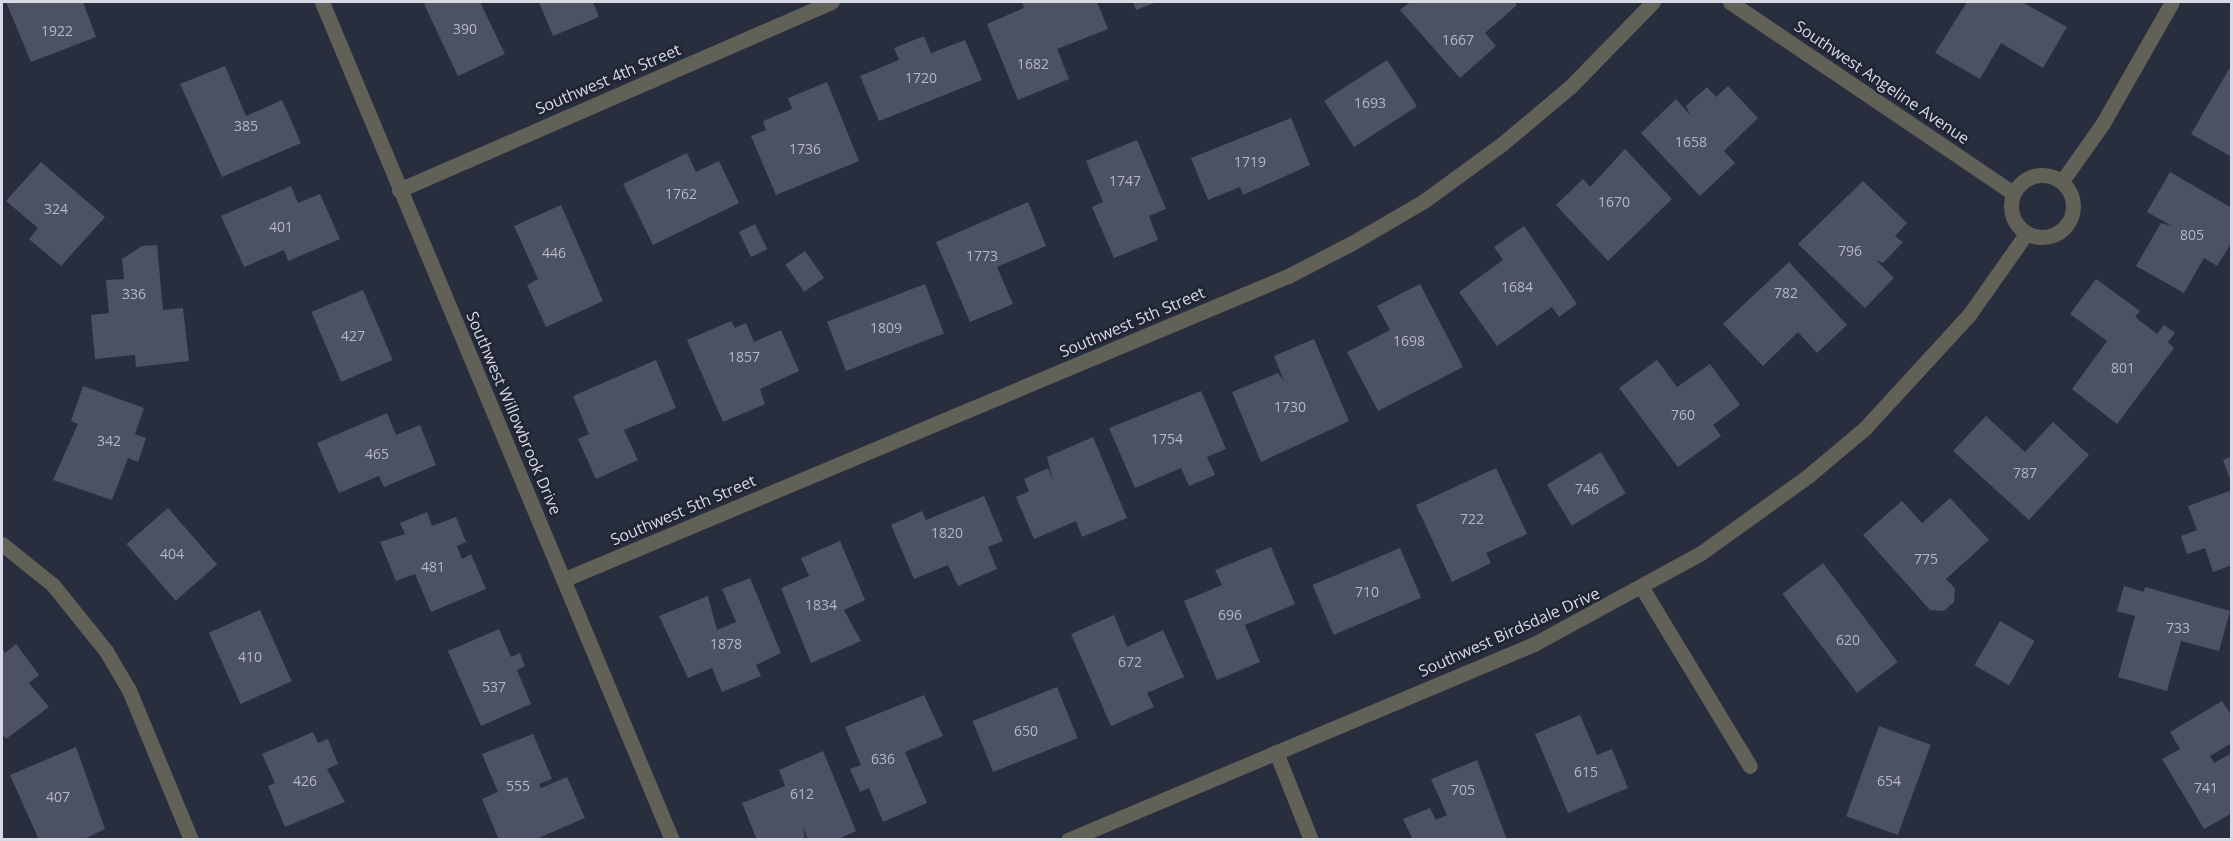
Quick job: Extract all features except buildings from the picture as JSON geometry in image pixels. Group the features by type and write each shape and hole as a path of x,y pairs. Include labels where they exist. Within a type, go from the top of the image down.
{"street":[{"name":"Southwest Willowbrook Drive","path":"322,2 399,190 565,579 672,840"},
{"name":"Southwest 4th Street","path":"399,190 832,2"},
{"name":"Southwest 5th Street","path":"565,579 1288,276 1352,243 1424,201 1502,144 1570,87 1653,2"},
{"name":"Southwest Angeline Avenue","path":"1730,2 2013,193"},
{"path":"2062,181 2103,123 2172,2"},
{"path":"2038,174 2062,181 2073,201 2067,226 2050,237 2026,234 2011,214 2013,193 2024,180 2038,174"},
{"name":"Southwest Birdsdale Drive","path":"1068,840 1534,644 1642,588 1754,516 1865,428 1969,315 2026,234"},
{"path":"2,544 52,585 106,651 129,690 191,840"},
{"path":"1642,588 1750,766"},
{"path":"1276,752 1311,840"}]}
